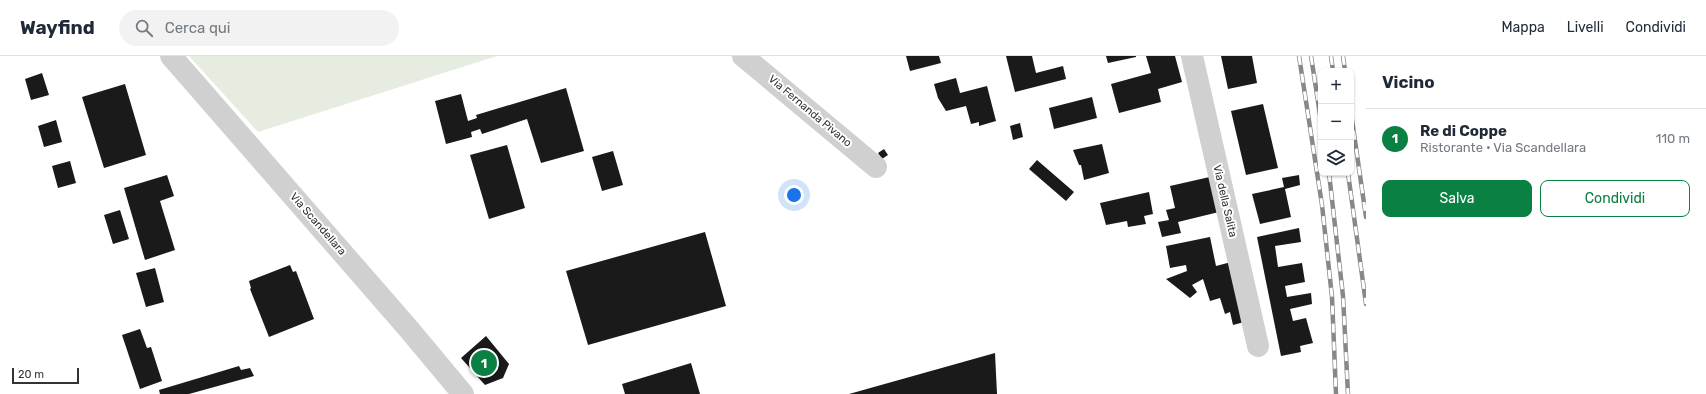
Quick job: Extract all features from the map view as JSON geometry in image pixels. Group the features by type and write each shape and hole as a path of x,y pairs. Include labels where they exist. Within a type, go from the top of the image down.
{"street":[{"name":"Via Scandellara","path":"171,56 402,321 463,394"},
{"name":"Via Fernanda Pivano","path":"743,56 876,167"},
{"name":"Via della Salita","path":"1192,56 1258,346"}],"shaded area":[{"path":"189,56 497,56 258,132"}],"building":[{"path":"906,56 939,56 941,63 910,71"},
{"path":"1006,56 1032,56 1036,73 1063,66 1066,79 1015,92"},
{"path":"1106,56 1136,56 1136,57 1108,63"},
{"path":"1146,56 1175,56 1182,82 1158,89 1161,102 1119,113 1111,84 1151,73"},
{"path":"1221,56 1252,56 1257,83 1228,89"},
{"path":"42,73 49,95 31,100 25,79"},
{"path":"956,78 960,93 987,86 996,121 979,126 979,122 971,124 966,106 946,111 938,98 934,84"},
{"path":"125,84 146,155 104,168 82,97"},
{"path":"566,88 584,151 541,163 527,119 482,134 480,129 471,132 472,137 446,144 435,101 461,94 468,121 477,118 476,115"},
{"path":"1092,97 1097,118 1054,129 1049,108"},
{"path":"1263,104 1278,168 1246,175 1231,111"},
{"path":"56,120 62,142 44,147 38,126"},
{"path":"1020,123 1023,137 1013,140 1010,126"},
{"path":"1102,144 1109,173 1084,180 1081,165 1079,165 1073,150"},
{"path":"507,145 525,208 489,219 470,155"},
{"path":"884,149 888,155 882,159 878,153"},
{"path":"613,151 623,185 602,191 592,157"},
{"path":"1037,160 1074,192 1066,201 1029,169"},
{"path":"70,161 76,183 58,188 52,166"},
{"path":"167,175 174,196 160,201 175,250 145,260 124,188"},
{"path":"1299,175 1300,185 1285,189 1291,217 1260,224 1252,194 1284,187 1282,178"},
{"path":"1214,176 1223,211 1178,222 1181,233 1162,237 1158,222 1169,220 1166,210 1175,208 1170,186"},
{"path":"1149,192 1153,214 1144,216 1146,224 1128,227 1127,221 1106,225 1100,203"},
{"path":"120,210 129,239 113,244 104,215"},
{"path":"1299,228 1301,242 1275,246 1278,267 1302,263 1305,282 1285,286 1287,297 1311,293 1312,304 1290,309 1293,321 1306,318 1313,343 1300,346 1301,352 1281,356 1257,237"},
{"path":"705,232 726,306 588,345 566,271"},
{"path":"1210,237 1216,266 1235,261 1248,321 1233,325 1230,312 1225,314 1220,298 1210,301 1203,279 1192,285 1197,292 1190,298 1166,279 1187,271 1186,265 1170,268 1166,246"},
{"path":"290,265 293,272 296,271 314,319 269,337 250,289 249,281"},
{"path":"155,268 164,302 146,307 136,273"},
{"path":"140,329 147,348 151,347 162,381 140,389 122,335"},
{"path":"486,336 509,364 503,378 485,385 461,358"},
{"path":"995,353 997,394 849,394"},
{"path":"691,363 700,394 625,394 622,384"},
{"path":"239,366 241,370 250,368 254,376 189,394 160,394 159,390"}],"railway":[{"path":"1299,56 1322,205 1332,297 1336,394"},
{"path":"1311,56 1318,104"},
{"path":"1331,56 1333,68"},
{"path":"1343,56 1345,68"},
{"path":"1354,134 1366,217"},
{"path":"1329,176 1343,296 1348,394"},
{"path":"1348,176 1366,304"}],"place":[{"name":"Re di Coppe","path":"484,363"}]}
